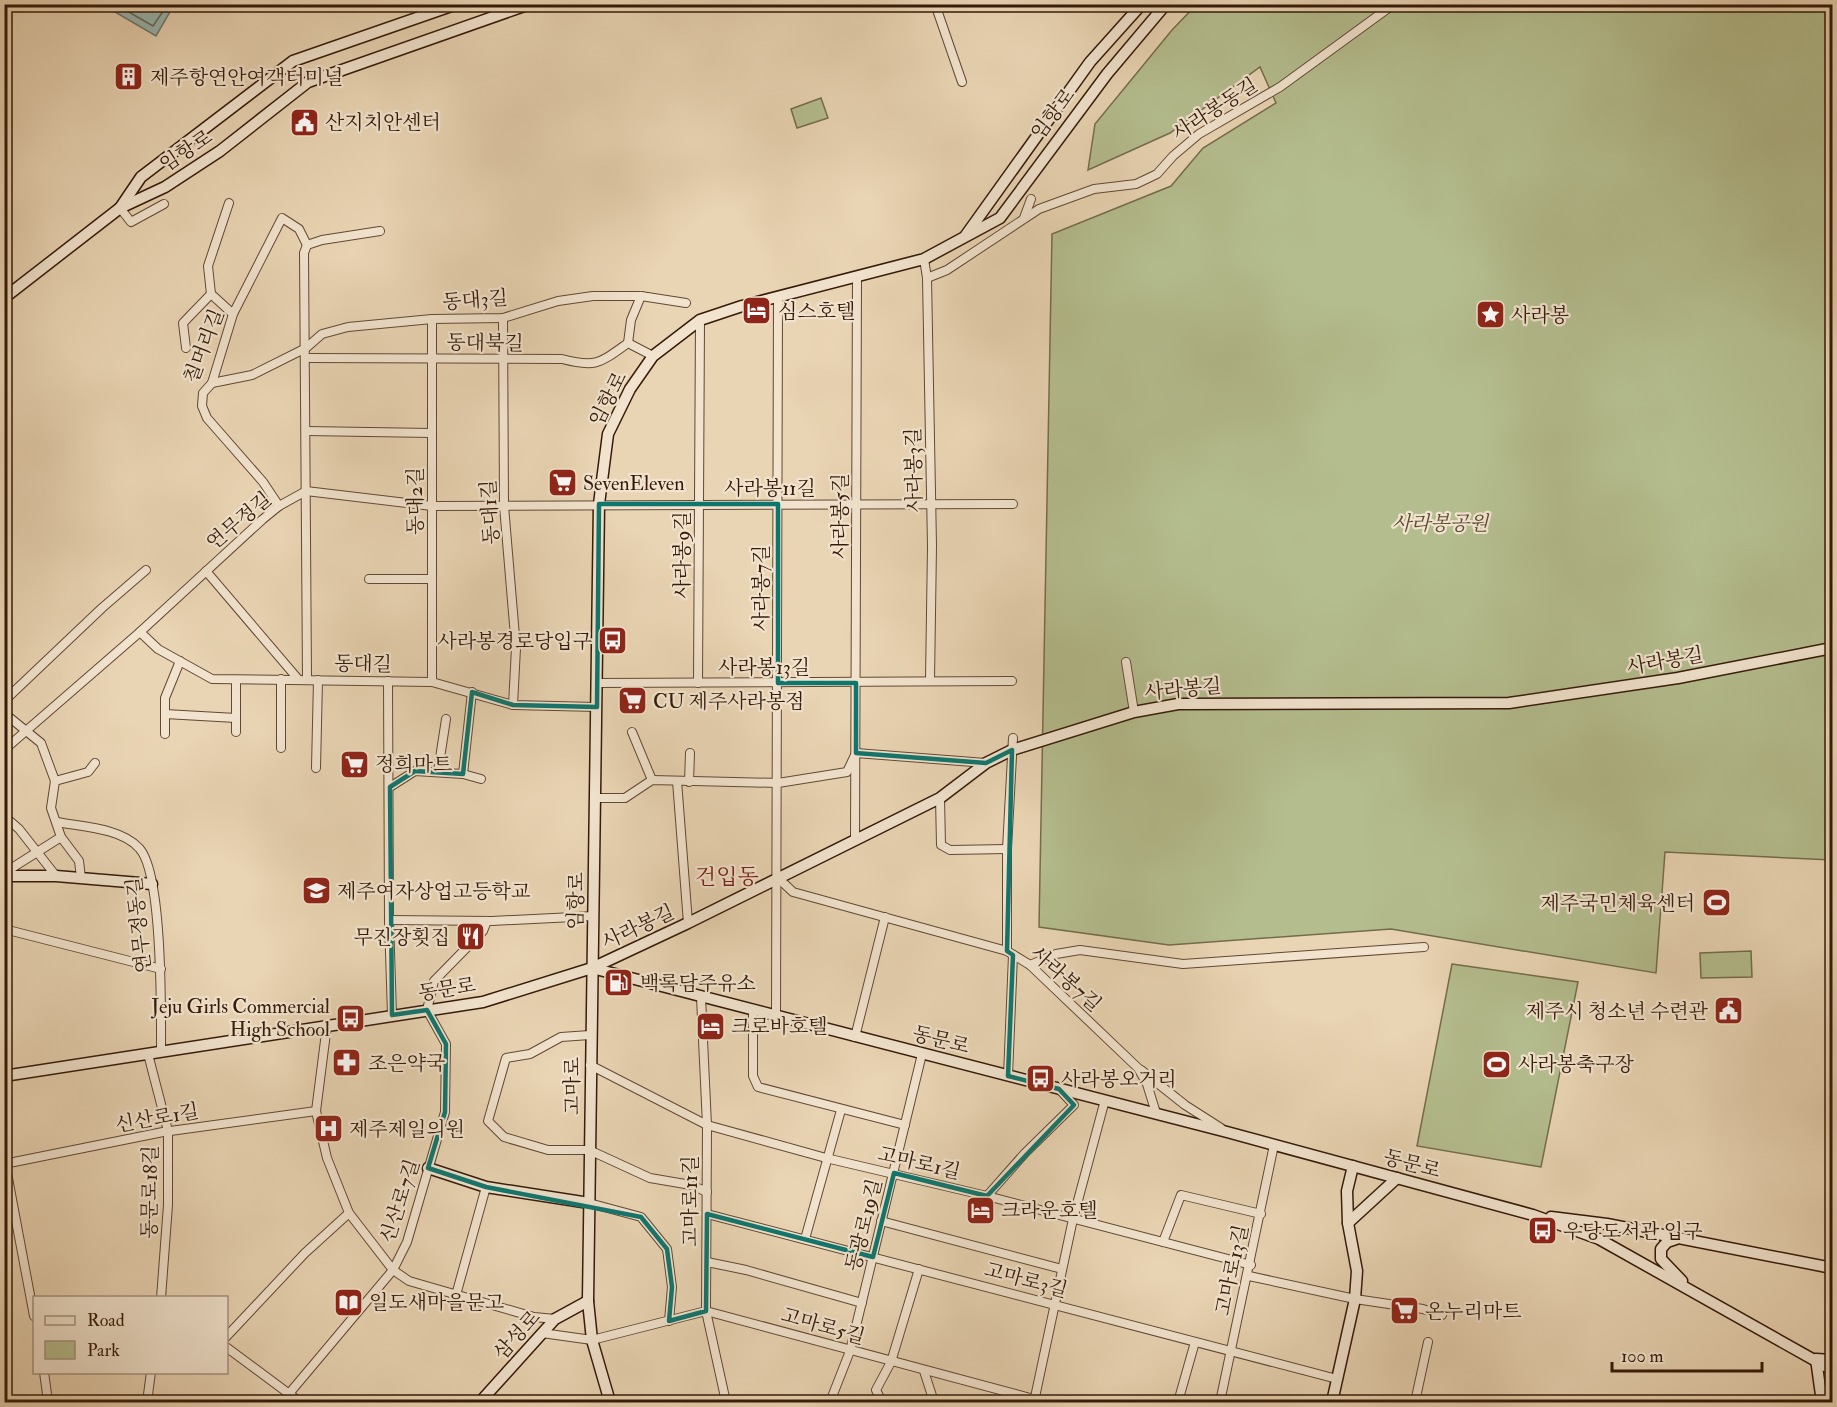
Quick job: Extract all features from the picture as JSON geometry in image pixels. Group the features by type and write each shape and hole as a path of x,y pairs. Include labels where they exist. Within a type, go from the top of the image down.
{"main road":[{"name":"임항로","path":"120,208 141,177 293,61 457,4"},
{"name":"임항로","path":"4,298 120,208 165,187 220,151 308,82 530,4"},
{"name":"임항로","path":"964,238 1090,62 1142,4"},
{"name":"임항로","path":"592,968 599,504 608,434 630,389 653,356 700,320 924,259 1000,218 1107,74 1166,4"},
{"name":"사라봉길","path":"592,968 940,798 986,763 1012,750 1134,712 1196,704 1509,703 1678,678 1833,648"},
{"path":"4,875 56,876 152,884"},
{"name":"동문로","path":"4,1076 506,996 592,968 1156,1113 1533,1215 1599,1239 1833,1370"},
{"name":"고마로","path":"592,968 588,1301 592,1340 610,1402"},
{"path":"1332,1402 1355,1299 1357,1271 1348,1223 1347,1191 1353,1166"},
{"path":"428,1168 486,1187 589,1203"},
{"path":"1348,1223 1397,1178"},
{"path":"1533,1215 1607,1224 1833,1268"},
{"path":"1677,1239 1667,1242 1661,1249 1661,1259 1689,1289"},
{"name":"삼성로","path":"480,1402 555,1319 588,1301"},
{"path":"1822,1402 1816,1359 1833,1360"}],"street":[{"path":"935,4 962,82"},
{"name":"사라봉동길","path":"927,278 947,270 1039,209 1094,189 1136,184 1157,174 1173,156 1199,134 1280,87 1394,4"},
{"path":"1024,218 1031,199"},
{"path":"229,203 208,266 211,294 232,314"},
{"path":"120,208 131,222 164,204"},
{"name":"칠머리길","path":"279,506 263,482 207,418 202,406 203,393 212,383 232,314 282,218 299,229 307,245"},
{"path":"302,679 306,491 304,253 307,245 322,240 380,231"},
{"name":"사라봉3길","path":"924,259 927,278 931,504 930,680"},
{"name":"사라봉5길","path":"855,840 857,278"},
{"path":"186,348 183,323 211,294"},
{"name":"동대3길","path":"212,383 252,375 306,348 322,334 348,327 432,319 503,318 558,301 593,296 641,296 686,303"},
{"path":"641,296 631,320 628,344 653,356"},
{"name":"사라봉7길","path":"776,1017 778,297"},
{"name":"동대1길","path":"503,318 504,506 516,648 513,705"},
{"name":"동대2길","path":"432,319 432,682"},
{"name":"사라봉9길","path":"698,683 700,320"},
{"name":"동대북길","path":"306,358 431,358 503,361 562,359 588,366 607,358 628,344"},
{"path":"306,431 432,433"},
{"path":"306,491 432,506 599,504"},
{"name":"연무정길","path":"4,750 140,632 279,506 306,491"},
{"name":"사라봉11길","path":"599,504 1013,504"},
{"path":"4,701 102,608 146,570"},
{"path":"206,571 302,679"},
{"path":"369,579 431,579"},
{"name":"동대길","path":"140,632 158,649 212,679 432,682 513,705 597,707"},
{"path":"165,734 165,698 180,661"},
{"path":"1126,662 1134,712"},
{"path":"281,679 281,748"},
{"path":"316,768 318,680"},
{"path":"236,681 236,732"},
{"path":"388,681 389,920 392,1015"},
{"name":"사라봉13길","path":"597,683 1012,681"},
{"path":"463,774 472,692"},
{"path":"4,713 27,729 41,744 55,781 51,808 61,837 80,861 81,878"},
{"path":"165,714 236,718"},
{"path":"438,771 446,719"},
{"path":"632,732 652,780"},
{"path":"1008,1076 1010,953 1007,849 1013,738"},
{"path":"689,782 690,753"},
{"path":"596,798 624,798 652,780 778,783 847,772 856,753 986,763"},
{"path":"55,781 88,772 95,763"},
{"path":"390,787 415,771 463,774 481,779"},
{"path":"677,781 688,923"},
{"path":"940,798 941,845 950,850 1007,849"},
{"path":"4,816 39,853 56,876"},
{"name":"연무정동길","path":"57,822 124,837 138,847 145,856 152,884 161,969 161,1052"},
{"path":"4,875 61,837"},
{"name":"사라봉7길","path":"778,878 793,892 1010,953 1030,965 1138,1068 1147,1084 1156,1113"},
{"path":"389,920 487,921 594,915"},
{"path":"855,1037 885,917"},
{"path":"427,1010 434,981 483,931 487,921"},
{"path":"4,929 161,969"},
{"path":"1030,965 1056,954 1080,950 1183,964 1424,947"},
{"name":"고마로11길","path":"701,997 707,1125 706,1311 726,1402"},
{"name":"신산로7길","path":"282,1402 393,1270 407,1242 445,1112 446,1044 427,1010"},
{"path":"753,1011 753,1076 758,1087 905,1125"},
{"path":"327,1025 316,1111 327,1158 349,1213 393,1270 409,1281 534,1317 555,1319"},
{"path":"590,1035 561,1037 530,1054 506,1059 488,1121 504,1137 548,1150 589,1149 650,1178 691,1185 707,1192"},
{"name":"동문로18길","path":"148,1054 168,1131 168,1205 161,1296"},
{"name":"동광로19길","path":"830,1402 850,1351 921,1054"},
{"name":"고마로1길","path":"590,1065 707,1125 826,1158 987,1196 1251,1265"},
{"path":"1138,1068 1185,1105 1227,1132"},
{"path":"987,1196 1025,1152 1074,1105 1059,1089"},
{"path":"1033,1401 1073,1219 1105,1100"},
{"path":"805,1239 841,1110"},
{"name":"신산로1길","path":"5,1162 168,1131 316,1111"},
{"name":"고마로13길","path":"1220,1402 1249,1276 1274,1145"},
{"path":"5,1162 33,1311"},
{"path":"456,1295 486,1187"},
{"path":"1163,1242 1181,1195 1261,1215"},
{"path":"589,1203 641,1217 667,1249 672,1287 669,1321"},
{"path":"228,1335 305,1253 349,1213"},
{"name":"고마로3길","path":"707,1214 1337,1379"},
{"path":"881,1221 1062,1269"},
{"path":"707,1262 747,1270 862,1303"},
{"path":"882,1402 876,1390 891,1362 919,1269"},
{"path":"1249,1276 1355,1299 1423,1309 1442,1315"},
{"path":"542,1333 592,1340 706,1311"},
{"name":"고마로5길","path":"706,1311 1033,1401 1045,1402"},
{"path":"1178,1402 1195,1342"},
{"path":"1415,1402 1428,1342"},
{"path":"228,1348 300,1402"},
{"path":"924,1371 934,1402"},
{"path":"44,1374 47,1394"},
{"path":"147,1402 151,1374"}],"highlighted area":[{"path":"599,504 778,504 778,683 856,683 856,753 986,763 1012,750 1007,951 1013,955 1008,1076 1059,1089 1074,1105 987,1196 894,1173 873,1257 707,1214 706,1311 669,1321 672,1287 667,1249 641,1217 486,1187 428,1168 445,1112 446,1044 427,1010 392,1015 390,787 415,771 463,774 472,692 513,705 597,707"}],"green space":[{"name":"사라봉공원","path":"1197,4 1832,5 1832,860 1665,852 1656,973 1391,929 1169,945 1039,927 1052,234 1171,186 1203,148 1276,103 1260,67 1170,133 1088,170 1095,124 1172,30"},
{"path":"821,98 828,118 797,128 791,109"},
{"path":"1751,951 1752,977 1701,978 1700,953"},
{"name":"사라봉축구장","path":"1452,964 1578,982 1541,1167 1417,1146"}],"water":[{"path":"103,5 174,5 156,36"}],"place":[{"name":"제주항연안여객터미널","path":"129,77"},
{"name":"산지치안센터","path":"304,122"},
{"name":"심스호텔","path":"757,311"},
{"name":"사라봉","path":"1490,315"},
{"name":"SevenEleven","path":"562,483"},
{"name":"사라봉경로당입구","path":"613,641"},
{"name":"CU 제주사라봉점","path":"632,701"},
{"name":"정희마트","path":"354,764"},
{"name":"제주여자상업고등학교","path":"316,891"},
{"name":"제주국민체육센터","path":"1716,903"},
{"name":"무진장횟집","path":"471,937"},
{"name":"백록담주유소","path":"619,983"},
{"name":"제주시 청소년 수련관","path":"1729,1011"},
{"name":"Jeju Girls Commercial High School","path":"351,1018"},
{"name":"크로바호텔","path":"710,1026"},
{"name":"조은약국","path":"347,1063"},
{"name":"사라봉축구장","path":"1497,1064"},
{"name":"사라봉오거리","path":"1040,1079"},
{"name":"제주제일의원","path":"328,1129"},
{"name":"크라운호텔","path":"980,1210"},
{"name":"우당도서관 입구","path":"1542,1231"},
{"name":"일도새마을문고","path":"348,1302"},
{"name":"온누리마트","path":"1404,1311"}],"district":[{"name":"건입동","path":"727,877"}]}
